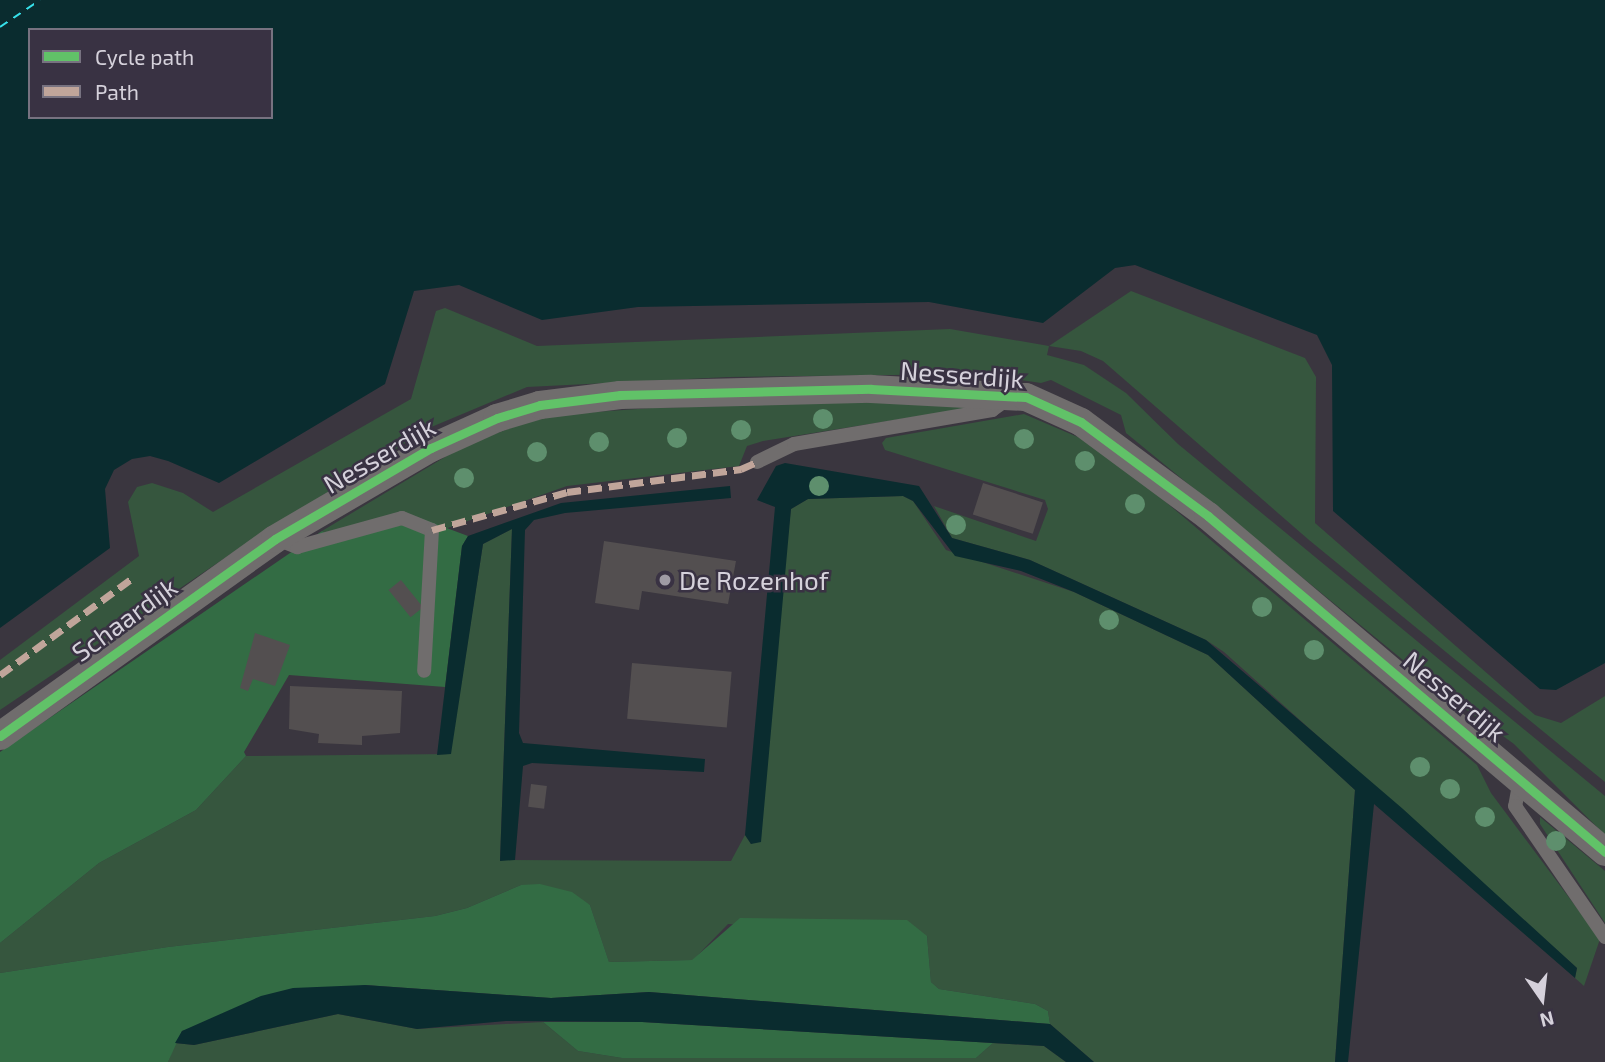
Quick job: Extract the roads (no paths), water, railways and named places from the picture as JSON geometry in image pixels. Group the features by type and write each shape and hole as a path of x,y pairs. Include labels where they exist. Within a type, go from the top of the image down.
{"street":[{"name":"Nesserdijk","path":"275,539 452,437 540,405 620,395 871,389 1011,396 1045,403 1111,442 1208,516 1605,852"},
{"name":"Schaardijk","path":"0,736 275,539"}],"lane":[{"path":"757,462 794,444 992,410 1011,396"},
{"path":"275,539 297,547 402,518 432,530 424,671"},
{"path":"1520,779 1516,806 1605,937"}],"place":[{"name":"De Rozenhof","path":"665,580"}]}
